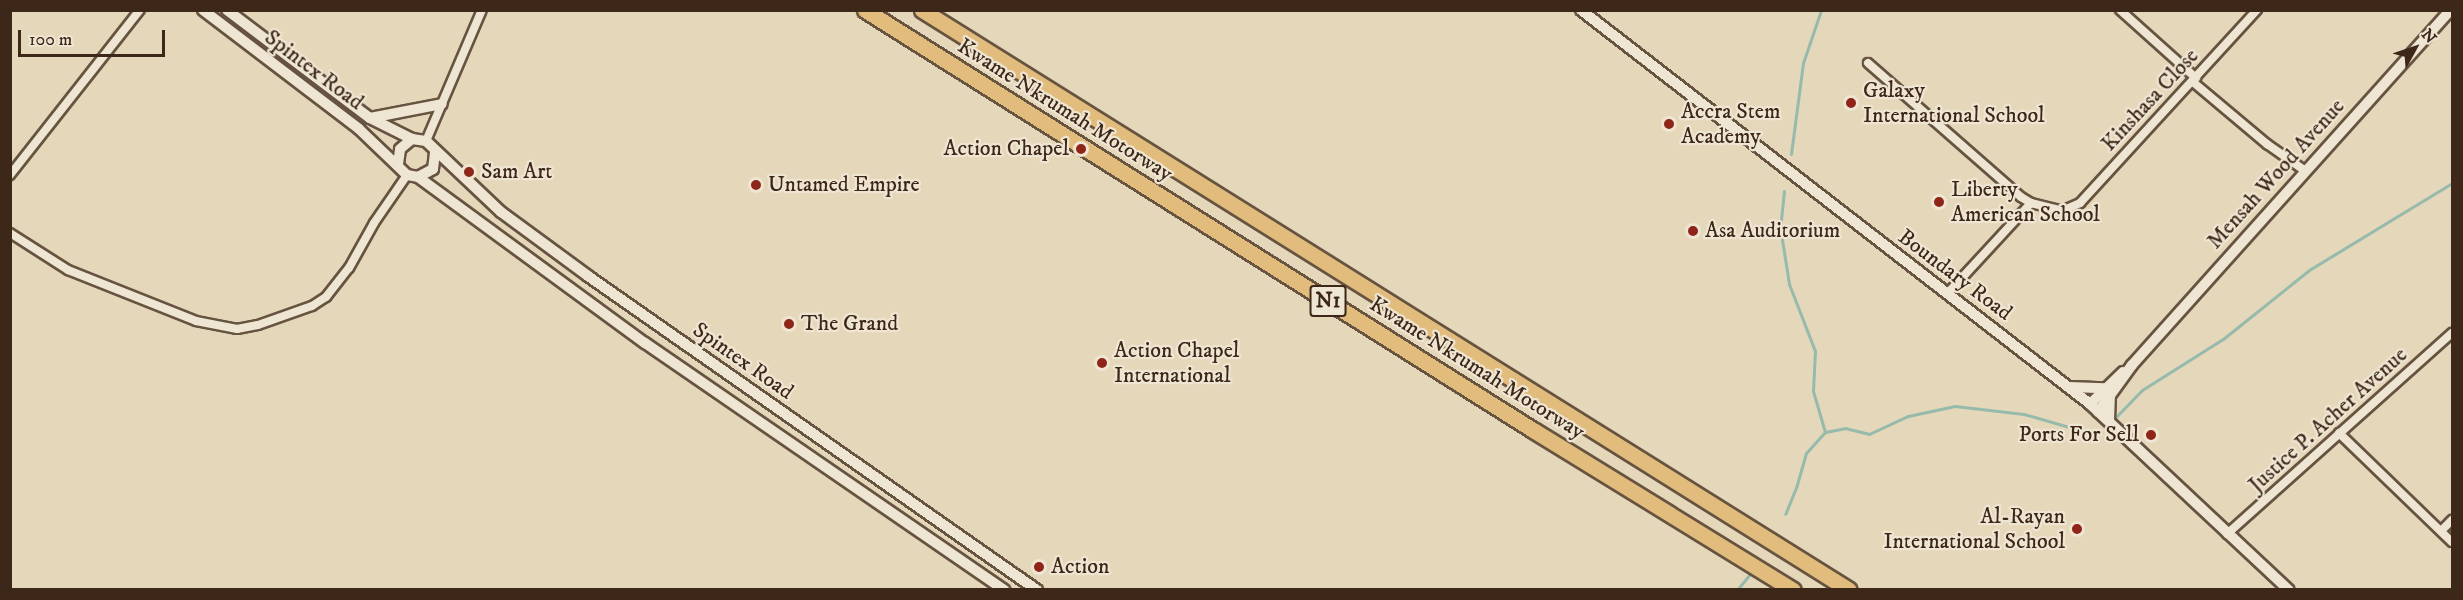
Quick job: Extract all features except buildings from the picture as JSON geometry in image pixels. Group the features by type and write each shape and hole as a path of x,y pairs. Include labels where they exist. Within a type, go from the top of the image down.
{"highway":[{"name":"Kwame Nkrumah Motorway","path":"864,10 1512,417 1793,590"},
{"name":"Kwame Nkrumah Motorway","path":"922,10 1849,590"}],"main road":[{"name":"Spintex Road","path":"203,10 320,97 412,176 635,336 1004,590"},
{"name":"Spintex Road","path":"227,10 370,118 412,139 426,141 435,152 501,212 578,269 1037,590"},
{"name":"Boundary Road","path":"1581,10 2069,387 2109,421 2289,590"},
{"name":"Mensah Wood Avenue","path":"2094,408 2304,170 2450,10"},
{"path":"370,118 442,104"},
{"path":"398,164 400,148 412,139"},
{"path":"412,176 433,169 435,152"},
{"path":"2069,387 2107,392 2109,421"}],"street":[{"path":"10,175 140,10"},
{"path":"426,141 482,10"},
{"path":"2120,10 2266,144 2304,170"},
{"name":"Kinshasa Close","path":"1868,63 2011,189 2031,203 2062,211 2080,203 2257,10"},
{"path":"10,233 68,270 196,321 237,329 258,326 312,306 326,297 349,268 374,223 412,176"},
{"path":"1947,294 2031,203"},
{"name":"Justice P. Acher Avenue","path":"2227,534 2452,333"},
{"path":"2339,433 2452,542"},
{"path":"2441,531 2452,520"}],"waterway":[{"path":"1791,154 1803,63 1821,10"},
{"path":"2114,419 2142,390 2223,339 2309,270 2452,183"},
{"path":"1784,191 1780,227 1789,284 1815,351 1813,391 1825,432 1806,453 1797,485 1785,514"},
{"path":"1825,432 1845,428 1869,434 1908,416 1955,406 2024,414 2079,430 2101,432"},
{"path":"1737,590 1749,575"}],"place":[{"name":"Galaxy International School","path":"1851,103"},
{"name":"Accra Stem Academy","path":"1669,124"},
{"name":"Action Chapel","path":"1081,149"},
{"name":"Sam Art","path":"469,172"},
{"name":"Untamed Empire","path":"756,185"},
{"name":"Liberty American School","path":"1939,202"},
{"name":"Asa Auditorium","path":"1693,231"},
{"name":"The Grand","path":"789,324"},
{"name":"Action Chapel International","path":"1102,363"},
{"name":"Ports For Sell","path":"2151,435"},
{"name":"Al-Rayan International School","path":"2077,529"},
{"name":"Action","path":"1039,567"}]}
